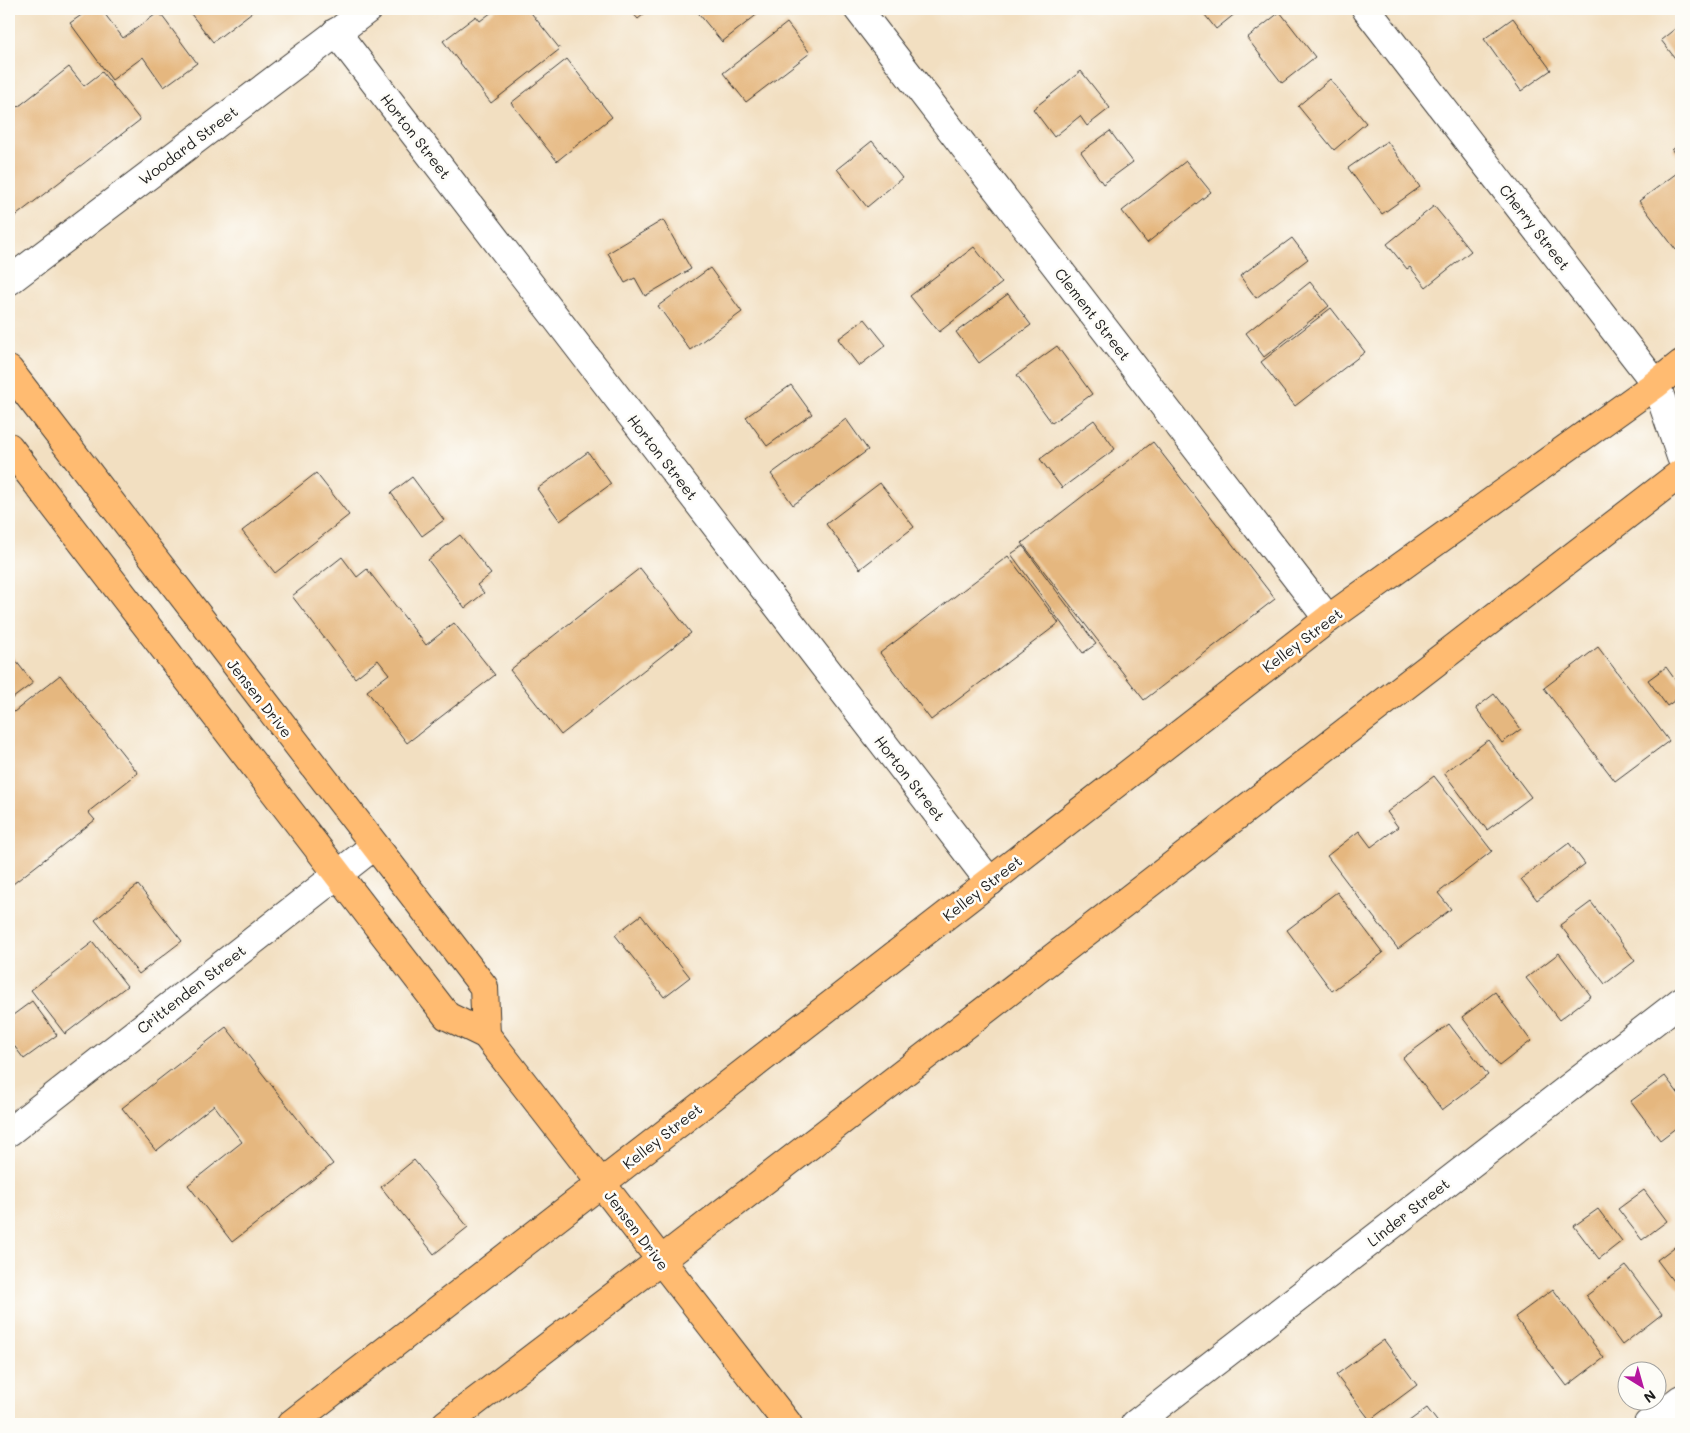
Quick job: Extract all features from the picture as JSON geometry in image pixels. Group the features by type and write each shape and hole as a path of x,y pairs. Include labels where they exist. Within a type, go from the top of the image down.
{"main road":[{"name":"Kelley Street","path":"291,1424 1328,618 1656,384 1681,364"},
{"name":"Jensen Drive","path":"9,370 484,987 486,1035"},
{"name":"Jensen Drive","path":"9,447 447,1016 486,1035 788,1424"},
{"path":"446,1424 1681,473"}],"street":[{"name":"Woodard Street","path":"9,281 368,9"},
{"name":"Clement Street","path":"858,9 1328,618"},
{"name":"Cherry Street","path":"1366,9 1656,384 1681,457"},
{"name":"Horton Street","path":"336,32 990,882"},
{"name":"Crittenden Street","path":"9,1132 374,846"},
{"name":"Linder Street","path":"1135,1424 1681,1001"},
{"path":"1648,1424 1681,1399"}],"building":[{"path":"90,9 101,9 123,38 159,12 197,63 164,87 143,57 112,80 70,23"},
{"path":"187,9 256,9 213,42"},
{"path":"496,9 528,9 560,49 491,103 443,41 476,16 480,21"},
{"path":"629,9 650,9 638,19"},
{"path":"695,9 764,9 722,42"},
{"path":"1213,9 1241,9 1216,29 1205,15"},
{"path":"1280,12 1315,57 1282,83 1247,38"},
{"path":"1513,18 1551,70 1521,91 1484,39"},
{"path":"787,23 810,53 746,102 723,73"},
{"path":"1681,24 1681,66 1661,40"},
{"path":"567,59 612,117 557,161 511,103"},
{"path":"69,67 84,86 102,72 140,120 9,221 9,114"},
{"path":"1081,71 1110,108 1087,126 1080,116 1054,137 1033,109"},
{"path":"1330,79 1366,123 1334,150 1298,106"},
{"path":"1110,131 1133,162 1103,184 1081,152"},
{"path":"872,141 902,178 867,207 837,169"},
{"path":"1387,141 1420,187 1382,214 1348,168"},
{"path":"1681,143 1681,162 1672,150"},
{"path":"1186,161 1211,192 1147,243 1122,211"},
{"path":"1681,170 1681,246 1676,250 1639,201"},
{"path":"1434,206 1471,251 1426,287 1410,267 1407,269 1387,244"},
{"path":"663,220 691,269 645,296 635,278 625,283 608,253"},
{"path":"1292,238 1308,259 1256,298 1240,276"},
{"path":"974,247 1002,283 939,332 910,296"},
{"path":"710,268 742,312 690,350 658,306"},
{"path":"1310,282 1329,306 1264,357 1246,333"},
{"path":"1008,294 1031,325 979,363 956,332"},
{"path":"1331,308 1365,352 1295,406 1261,362"},
{"path":"865,319 886,345 859,366 838,339"},
{"path":"1057,346 1092,394 1052,423 1017,375"},
{"path":"791,385 812,414 767,446 746,417"},
{"path":"846,419 868,450 793,505 771,474"},
{"path":"1094,420 1115,449 1062,488 1040,459"},
{"path":"1153,442 1275,599 1144,700 1022,543"},
{"path":"588,452 611,484 560,521 537,489"},
{"path":"316,473 349,515 275,573 242,531"},
{"path":"412,477 444,520 422,536 391,493"},
{"path":"880,483 914,527 860,569 826,524"},
{"path":"460,535 491,574 477,585 484,593 465,608 428,560"},
{"path":"1023,546 1096,644 1083,653 1011,554"},
{"path":"1008,556 1059,623 931,720 880,653"},
{"path":"342,557 357,577 367,569 426,645 454,623 495,675 407,743 367,691 389,674 378,660 355,678 292,596"},
{"path":"640,568 691,633 561,735 510,670"},
{"path":"1598,647 1669,741 1615,781 1544,688"},
{"path":"9,652 33,683 9,701"},
{"path":"1666,667 1681,688 1681,696 1667,706 1648,680"},
{"path":"60,675 138,773 88,812 95,820 13,884 9,878 9,716"},
{"path":"1494,694 1521,729 1502,743 1476,708"},
{"path":"1488,740 1531,797 1487,830 1444,773"},
{"path":"1434,776 1492,851 1438,893 1451,909 1398,949 1327,856 1359,831 1371,847 1398,827 1387,812"},
{"path":"1569,843 1585,864 1537,900 1521,879"},
{"path":"138,885 182,941 139,974 95,920"},
{"path":"1337,892 1383,953 1332,991 1287,930"},
{"path":"1591,902 1635,961 1605,984 1560,925"},
{"path":"641,915 690,977 664,997 615,935"},
{"path":"93,942 127,986 65,1034 31,990"},
{"path":"1559,953 1591,996 1559,1020 1526,978"},
{"path":"1495,992 1531,1041 1499,1066 1462,1017"},
{"path":"32,1001 57,1035 24,1059 9,1039 9,1018"},
{"path":"1449,1024 1488,1075 1442,1110 1403,1058"},
{"path":"226,1027 333,1164 232,1242 188,1185 242,1142 214,1105 156,1151 122,1108"},
{"path":"1665,1076 1681,1097 1681,1124 1660,1140 1631,1101"},
{"path":"414,1160 468,1227 434,1254 381,1187"},
{"path":"1644,1190 1667,1221 1642,1240 1618,1209"},
{"path":"1598,1209 1622,1241 1599,1259 1574,1226"},
{"path":"1681,1242 1681,1287 1679,1289 1657,1260"},
{"path":"1626,1266 1662,1314 1622,1345 1586,1296"},
{"path":"1553,1289 1604,1358 1567,1386 1515,1317"},
{"path":"1384,1340 1417,1385 1370,1420 1336,1375"},
{"path":"1427,1408 1439,1424 1405,1424"}]}
